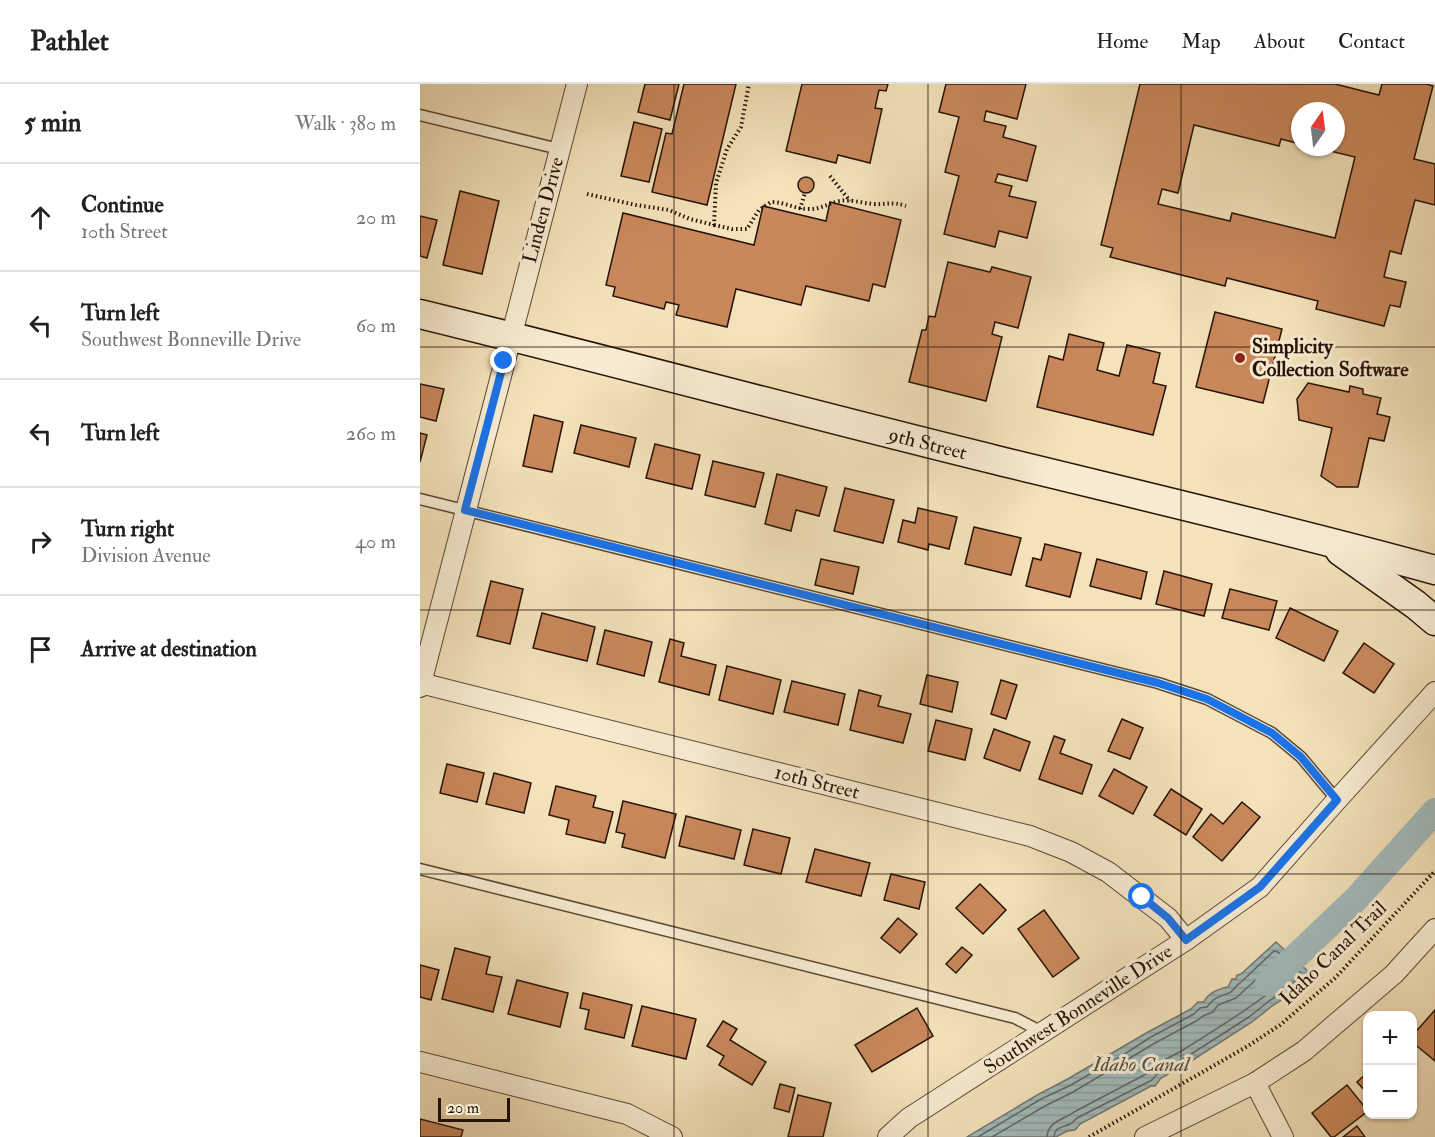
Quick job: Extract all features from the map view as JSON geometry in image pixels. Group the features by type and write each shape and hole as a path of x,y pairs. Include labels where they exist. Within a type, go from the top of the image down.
{"street":[{"name":"Linden Drive","path":"420,685 577,84"},
{"name":"9th Street","path":"420,314 995,460 1209,511 1435,570"},
{"path":"1326,542 1416,605 1435,621"},
{"name":"10th Street","path":"420,685 1030,836 1071,852 1108,872 1168,918 1186,940"},
{"name":"Southwest Bonneville Drive","path":"888,1137 909,1118 1186,940 1260,887 1435,692"},
{"path":"1145,1137 1255,1083 1304,1050 1394,974 1435,929"},
{"path":"420,1062 627,1114 672,1137"},
{"path":"1255,1083 1283,1137"}],"lane":[{"path":"420,115 559,149"},
{"path":"420,499 1158,683 1207,699 1272,733 1301,757 1337,800"},
{"path":"420,868 1015,1018 1042,1032"}],"path":[{"path":"714,225 716,183 727,148 741,127 749,84"},
{"path":"830,176 850,201"},
{"path":"800,208 805,193"},
{"path":"587,194 669,210 690,219 732,229 747,229 759,210 771,202 782,202 800,208 820,209 840,201 875,204 895,202 906,206"},
{"name":"Idaho Canal Trail","path":"1089,1137 1248,1046 1280,1025 1335,978 1435,871"}],"water":[{"name":"Idaho Canal","path":"1276,942 1312,975 1252,1022 1161,1078 1155,1086 1151,1086 1080,1124 1075,1130 1067,1131 1056,1137 967,1137 1191,1009 1198,1002 1204,1002 1214,992 1228,987 1232,979 1236,979 1237,975 1241,974"}],"building":[{"path":"645,84 679,84 670,120 638,112"},
{"path":"684,84 736,84 707,205 652,192 666,133 672,134"},
{"path":"802,84 888,84 886,91 879,90 875,108 882,109 870,163 838,155 836,163 786,151"},
{"path":"946,84 1026,84 1017,119 986,111 984,121 1006,126 1003,137 1036,146 1027,181 998,174 995,182 1012,186 1009,196 1036,202 1027,238 999,231 995,247 944,234 959,176 945,172 959,117 939,112"},
{"path":"1140,84 1335,84 1379,95 1382,84 1433,86 1414,159 1435,164 1435,205 1415,200 1401,254 1390,251 1384,277 1406,282 1400,307 1390,305 1384,326 1316,309 1318,301 1227,278 1225,286 1110,257 1113,248 1101,245","holes":["1291,102 1345,102 1345,155 1355,157 1335,238 1232,213 1230,221 1158,204 1162,189 1178,193 1194,125 1279,146 1281,139 1291,142"]},
{"path":"634,122 662,129 649,182 621,176"},
{"path":"806,177 812,179 814,185 812,191 806,193 800,191 798,185 800,179"},
{"path":"460,191 499,201 482,274 443,265"},
{"path":"830,202 901,220 885,287 873,284 869,301 806,286 801,305 736,289 727,327 676,315 679,305 666,302 664,309 613,296 615,287 606,285 623,213 754,245 763,206 826,221"},
{"path":"420,216 437,220 427,258 420,256"},
{"path":"948,262 990,272 992,267 1031,277 1018,328 995,322 992,334 1002,337 986,401 909,382 922,330 926,330 929,316 935,317"},
{"path":"1215,312 1282,329 1263,403 1196,387"},
{"path":"1069,334 1104,343 1097,370 1119,376 1127,345 1160,353 1153,383 1166,386 1153,435 1037,407 1049,356 1063,360"},
{"path":"1308,383 1349,392 1350,386 1363,389 1363,394 1381,398 1377,414 1390,417 1384,441 1369,438 1358,487 1337,487 1321,476 1332,428 1299,420 1297,399"},
{"path":"420,384 444,389 436,421 420,417"},
{"path":"534,415 563,422 552,472 523,466"},
{"path":"581,425 636,438 629,467 574,453"},
{"path":"420,433 427,435 420,462"},
{"path":"655,444 700,455 692,489 646,478"},
{"path":"713,461 764,473 755,507 705,495"},
{"path":"777,474 827,487 819,516 796,510 791,531 765,524"},
{"path":"845,488 894,500 883,543 834,531"},
{"path":"918,508 957,517 949,549 929,544 928,550 898,542 903,520 915,523"},
{"path":"974,527 1021,538 1011,575 965,564"},
{"path":"1045,544 1081,553 1070,597 1026,586 1033,558 1041,560"},
{"path":"821,559 859,567 853,594 815,585"},
{"path":"1097,559 1147,572 1141,599 1090,586"},
{"path":"1164,571 1212,584 1204,616 1156,604"},
{"path":"491,581 523,589 510,644 477,636"},
{"path":"1230,589 1277,601 1269,630 1222,618"},
{"path":"1290,608 1338,631 1324,661 1276,638"},
{"path":"542,613 595,627 587,661 533,648"},
{"path":"605,630 652,642 644,676 597,664"},
{"path":"670,639 684,643 681,656 716,665 709,695 659,682"},
{"path":"1364,643 1394,664 1374,693 1343,673"},
{"path":"727,666 781,680 773,714 719,700"},
{"path":"927,675 958,682 952,712 920,704"},
{"path":"1001,680 1017,685 1006,719 991,714"},
{"path":"792,681 845,694 838,725 784,712"},
{"path":"859,690 881,696 878,706 911,714 903,743 850,730"},
{"path":"1122,719 1143,728 1130,759 1108,751"},
{"path":"936,720 972,729 965,760 928,751"},
{"path":"994,729 1030,742 1020,771 984,758"},
{"path":"1054,736 1065,740 1060,753 1092,765 1082,794 1039,779"},
{"path":"447,764 484,773 477,802 440,793"},
{"path":"1114,769 1147,787 1133,814 1099,796"},
{"path":"494,773 531,783 524,813 486,804"},
{"path":"556,786 596,796 593,807 613,812 605,843 566,834 569,820 549,815"},
{"path":"1171,789 1202,809 1186,835 1154,815"},
{"path":"623,801 676,814 665,858 622,847 625,834 616,832"},
{"path":"1242,802 1260,817 1222,861 1193,837 1211,814 1223,824"},
{"path":"686,816 741,830 734,859 679,846"},
{"path":"753,829 790,838 781,874 744,865"},
{"path":"815,849 870,863 861,896 806,882"},
{"path":"891,874 925,882 919,909 884,900"},
{"path":"980,884 1006,910 983,934 956,908"},
{"path":"1044,910 1079,958 1053,977 1018,929"},
{"path":"898,918 917,934 900,953 881,938"},
{"path":"962,947 972,955 956,973 946,964"},
{"path":"455,948 490,957 486,974 502,977 493,1012 442,999"},
{"path":"420,965 439,970 431,1000 420,997"},
{"path":"517,980 568,993 560,1027 508,1014"},
{"path":"583,993 632,1005 624,1038 585,1029 589,1010 580,1008"},
{"path":"642,1006 696,1019 686,1059 632,1046"},
{"path":"917,1008 933,1036 872,1072 855,1045"},
{"path":"1435,1010 1435,1061 1417,1046 1417,1030"},
{"path":"723,1021 737,1029 730,1040 766,1062 752,1085 719,1065 724,1056 707,1046"},
{"path":"1363,1077 1363,1089 1357,1082"},
{"path":"780,1084 795,1088 789,1112 774,1108"},
{"path":"1347,1085 1363,1105 1363,1115 1334,1137 1331,1137 1312,1113"},
{"path":"798,1095 831,1103 823,1137 788,1137"},
{"path":"420,1119 463,1130 461,1137 420,1137"},
{"path":"1357,1126 1365,1137 1343,1137"}],"waterway":[{"name":"Idaho Canal","path":"1268,983 1357,898 1435,811"}],"place":[{"name":"Simplicity Collection Software","path":"1240,358"}],"route":[{"path":"504,361 465,510 1158,683 1207,699 1272,733 1301,757 1337,800 1260,887 1186,940 1168,918 1142,897"}]}
